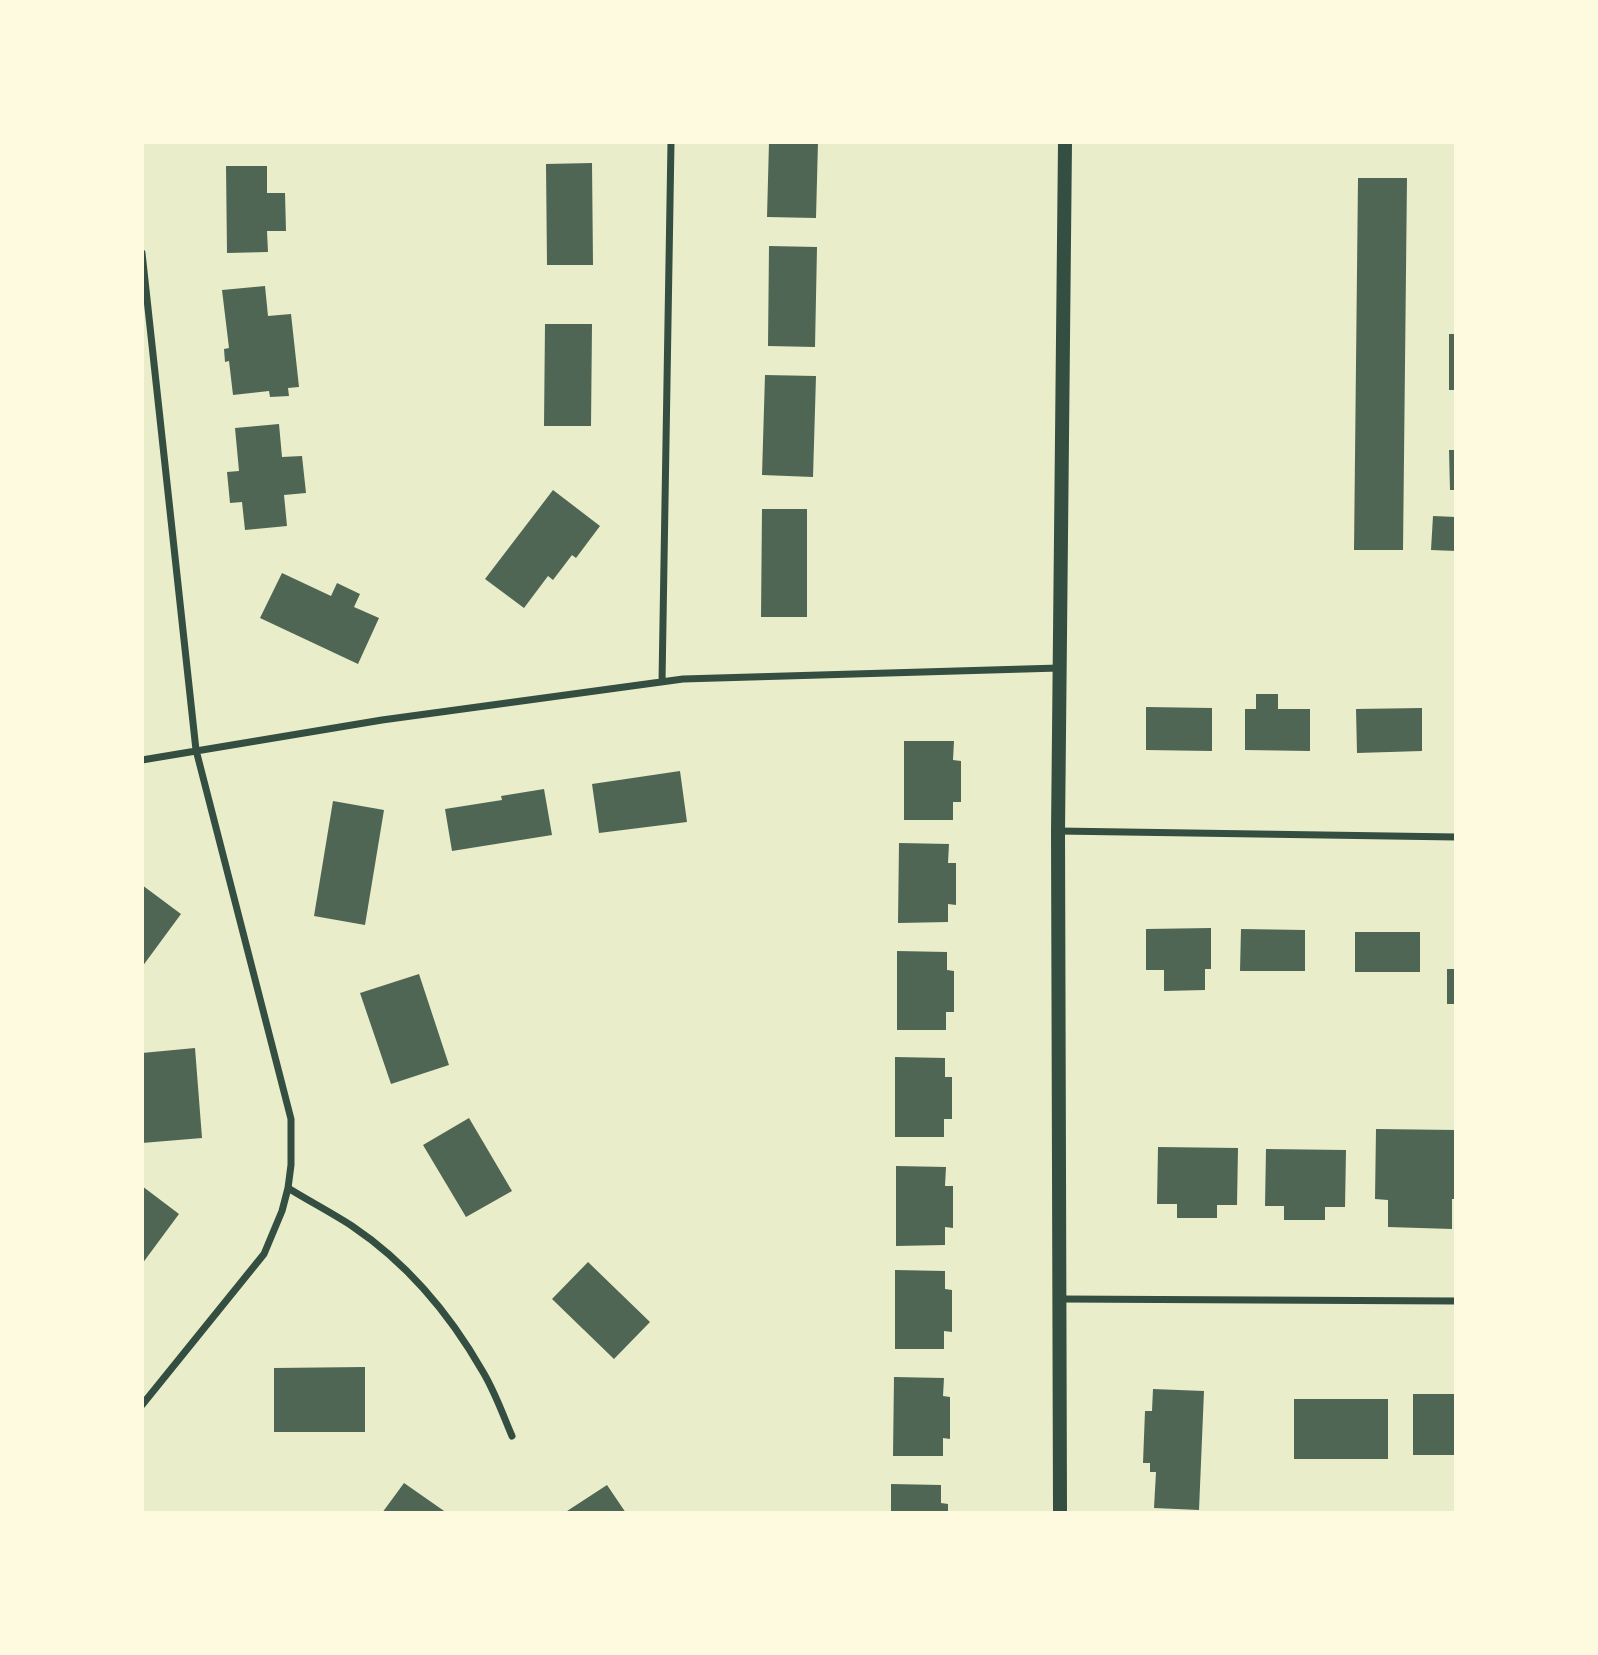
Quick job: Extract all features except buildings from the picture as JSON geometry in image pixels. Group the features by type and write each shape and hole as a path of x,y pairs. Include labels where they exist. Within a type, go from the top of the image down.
{"main road":[{"path":"1060,1513 1058,831 1065,142"}],"street":[{"path":"662,682 671,142"},
{"path":"142,253 196,750 290,1119 292,1153 282,1211 264,1254 142,1405"},
{"path":"142,760 382,720 662,682 1059,668"},
{"path":"1058,831 1456,836"},
{"path":"288,1188 353,1227 388,1254 420,1284 462,1337 485,1375 512,1436"},
{"path":"1061,1299 1456,1301"}]}
